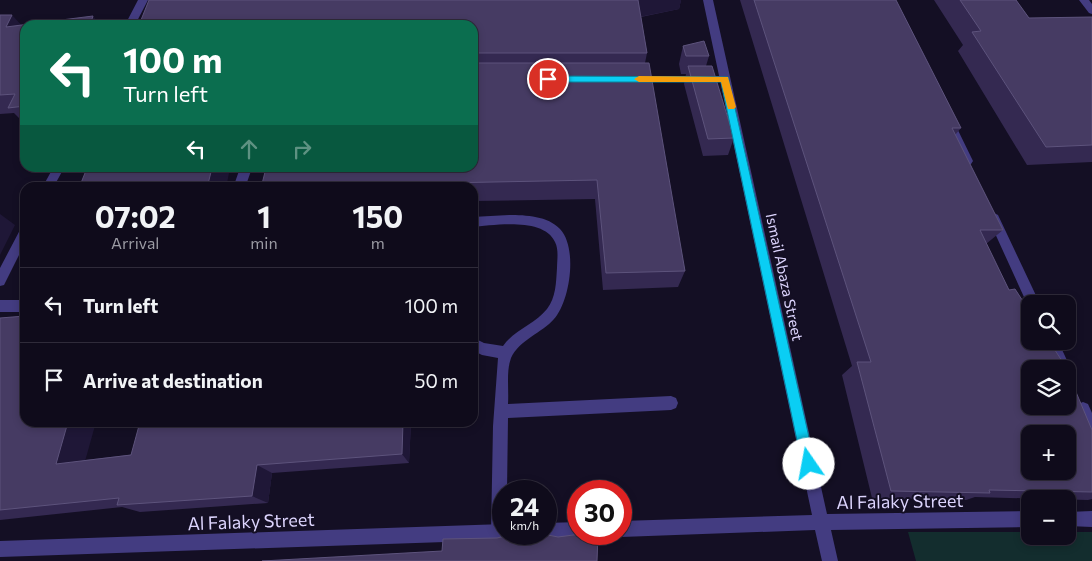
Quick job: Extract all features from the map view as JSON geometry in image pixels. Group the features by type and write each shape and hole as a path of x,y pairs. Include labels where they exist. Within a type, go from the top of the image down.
{"street":[{"path":"133,20 143,0"},
{"name":"Ismail Abaza Street","path":"708,0 830,561"},
{"path":"1084,0 1092,11"},
{"path":"629,79 725,79"},
{"path":"942,107 972,170"},
{"path":"988,206 1030,295"},
{"path":"478,222 531,220 545,224 556,232 562,243 563,287 558,302 549,315 521,337 506,353 503,369 501,411 501,480"},
{"path":"0,280 20,242"},
{"path":"0,306 20,306"},
{"path":"478,347 506,353"},
{"path":"1076,394 1092,429"},
{"path":"501,411 670,404"},
{"path":"1076,519 1092,518"},
{"name":"Al Falaky Street","path":"632,529 821,522 1021,519"},
{"name":"Al Falaky Street","path":"0,549 492,532"}],"green space":[{"path":"908,532 1021,532 1021,545 1076,545 1076,532 1092,532 1092,561 916,561"}],"building":[{"path":"149,0 638,0 647,53 478,53 478,20 141,20"},
{"path":"754,0 896,0 961,128 952,128 1003,230 980,230 1009,290 1015,289 1021,298 1021,350 1055,350 1061,360 1021,360 1021,415 1076,415 1076,392 1092,430 1092,492 1076,492 1076,490 989,490 990,493 891,491 857,362 871,362"},
{"path":"960,0 1016,0 1029,18 1092,17 1092,145 1046,147 972,32 981,31"},
{"path":"0,15 12,15 6,27 20,25 20,107 8,108 15,94 0,95"},
{"path":"93,16 92,20 61,20"},
{"path":"704,41 709,56 686,56 683,46"},
{"path":"478,63 649,63 685,271 606,273 597,180 478,182 262,182 265,172 478,172"},
{"path":"688,66 712,66 734,138 708,139"},
{"path":"85,172 211,172 208,182 81,182"},
{"path":"20,316 20,427 67,427 56,464 131,455 139,427 403,427 402,454 257,465 252,496 117,505 119,498 0,510 0,318"},
{"path":"567,536 567,545 598,545 597,561 262,561 442,551 443,539 492,538 492,545 557,545 557,537"}],"slow traffic":[{"path":"639,79 725,79 731,107"}],"route":[{"path":"548,79 725,79 809,464"}]}
